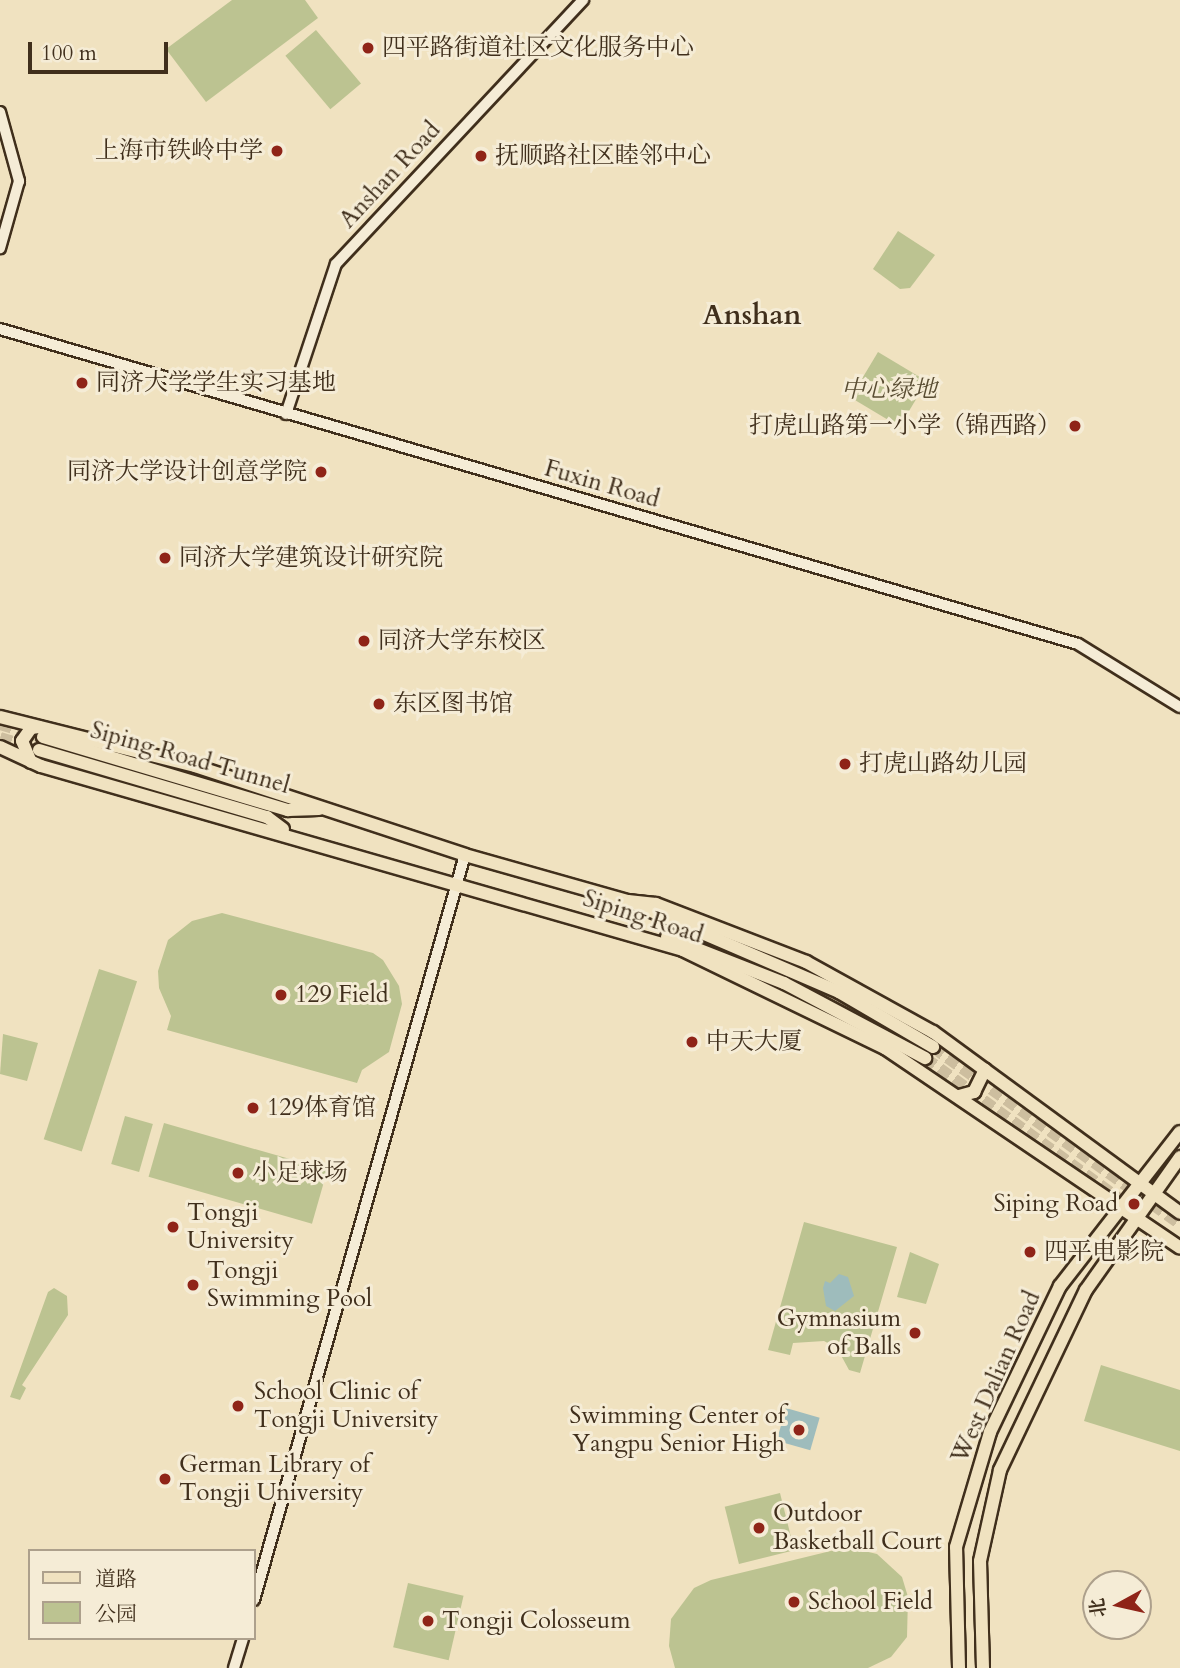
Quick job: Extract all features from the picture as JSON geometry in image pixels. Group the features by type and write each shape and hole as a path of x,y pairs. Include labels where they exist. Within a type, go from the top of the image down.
{"main road":[{"path":"0,718 41,732"},
{"path":"31,762 22,741 31,728 41,732"},
{"name":"Siping Road Tunnel","path":"41,732 288,810 326,809"},
{"name":"Siping Road","path":"0,747 31,762 643,936 797,1001 885,1048 1180,1248"},
{"name":"Siping Road Tunnel","path":"38,750 267,817 290,835"},
{"name":"Siping Road","path":"326,809 465,855 628,901 656,904 806,962 898,1011 985,1069 1180,1213"},
{"path":"628,901 839,992 929,1052 742,963 684,941 643,936"},
{"path":"959,1096 974,1092 985,1069"},
{"name":"West Dalian Road","path":"959,1668 954,1567 973,1478 990,1432 1060,1286 1180,1132"},
{"name":"West Dalian Road","path":"983,1668 979,1561 1000,1470 1086,1290 1180,1157"}],"street":[{"name":"Anshan Road","path":"286,414 337,264 583,0"},
{"path":"0,112 19,181 0,248"},
{"name":"Fuxin Road","path":"0,329 1078,643 1180,707"},
{"path":"256,1593 465,855"},
{"path":"234,1668 242,1640"}],"green space":[{"path":"232,0 305,0 318,18 206,102 166,49"},
{"path":"316,30 361,84 330,109 285,56"},
{"path":"898,231 935,255 910,288 900,289 873,269"},
{"name":"中心绿地","path":"878,352 927,381 900,427 851,397"},
{"name":"129 Field","path":"222,913 373,953 383,960 399,986 402,1004 389,1052 362,1070 357,1083 167,1030 171,1016 159,988 158,971 168,940 192,921"},
{"path":"99,969 137,981 82,1152 44,1139"},
{"path":"3,1034 38,1043 27,1081 0,1074"},
{"path":"125,1116 153,1124 139,1172 111,1164"},
{"name":"小足球场","path":"164,1123 327,1170 312,1224 149,1177"},
{"path":"804,1222 897,1247 860,1373 849,1370 837,1348 824,1341 793,1343 790,1355 768,1350"},
{"path":"910,1252 939,1264 926,1304 897,1297"},
{"path":"54,1288 67,1296 68,1315 22,1385 26,1388 20,1400 10,1397 48,1292"},
{"path":"1101,1365 1180,1390 1180,1451 1084,1421"},
{"name":"Outdoor Basketball Court","path":"780,1493 794,1550 739,1564 725,1507"},
{"name":"School Field","path":"847,1547 877,1554 902,1577 908,1597 907,1637 891,1657 868,1668 675,1668 669,1646 671,1619 694,1588 711,1580"},
{"name":"Tongji Colosseum","path":"408,1583 464,1596 449,1660 393,1647"}],"water":[{"path":"839,1274 848,1277 854,1296 835,1311 826,1306 823,1288 825,1281 830,1283"},
{"name":"Swimming Center of Yangpu Senior High","path":"786,1408 820,1418 810,1450 777,1441"}],"tunnel":[{"path":"0,724 43,737"},
{"path":"0,738 30,747"},
{"path":"933,1047 1180,1224"},
{"path":"925,1058 1129,1206"}],"place":[{"name":"四平路街道社区文化服务中心","path":"368,48"},
{"name":"上海市铁岭中学","path":"277,151"},
{"name":"抚顺路社区睦邻中心","path":"481,156"},
{"name":"同济大学学生实习基地","path":"82,383"},
{"name":"打虎山路第一小学（锦西路）","path":"1075,426"},
{"name":"同济大学设计创意学院","path":"321,472"},
{"name":"同济大学建筑设计研究院","path":"165,558"},
{"name":"同济大学东校区","path":"364,641"},
{"name":"东区图书馆","path":"379,704"},
{"name":"打虎山路幼儿园","path":"845,764"},
{"name":"129 Field","path":"281,995"},
{"name":"中天大厦","path":"692,1042"},
{"name":"129体育馆","path":"253,1108"},
{"name":"小足球场","path":"238,1173"},
{"name":"Siping Road","path":"1134,1204"},
{"name":"Tongji University","path":"173,1227"},
{"name":"四平电影院","path":"1030,1252"},
{"name":"Tongji Swimming Pool","path":"193,1285"},
{"name":"Gymnasium of Balls","path":"915,1333"},
{"name":"School Clinic of Tongji University","path":"238,1406"},
{"name":"Swimming Center of Yangpu Senior High","path":"799,1430"},
{"name":"German Library of Tongji University","path":"165,1479"},
{"name":"Outdoor Basketball Court","path":"759,1528"},
{"name":"School Field","path":"794,1602"},
{"name":"Tongji Colosseum","path":"428,1621"}],"district":[{"name":"Anshan","path":"752,315"}]}
